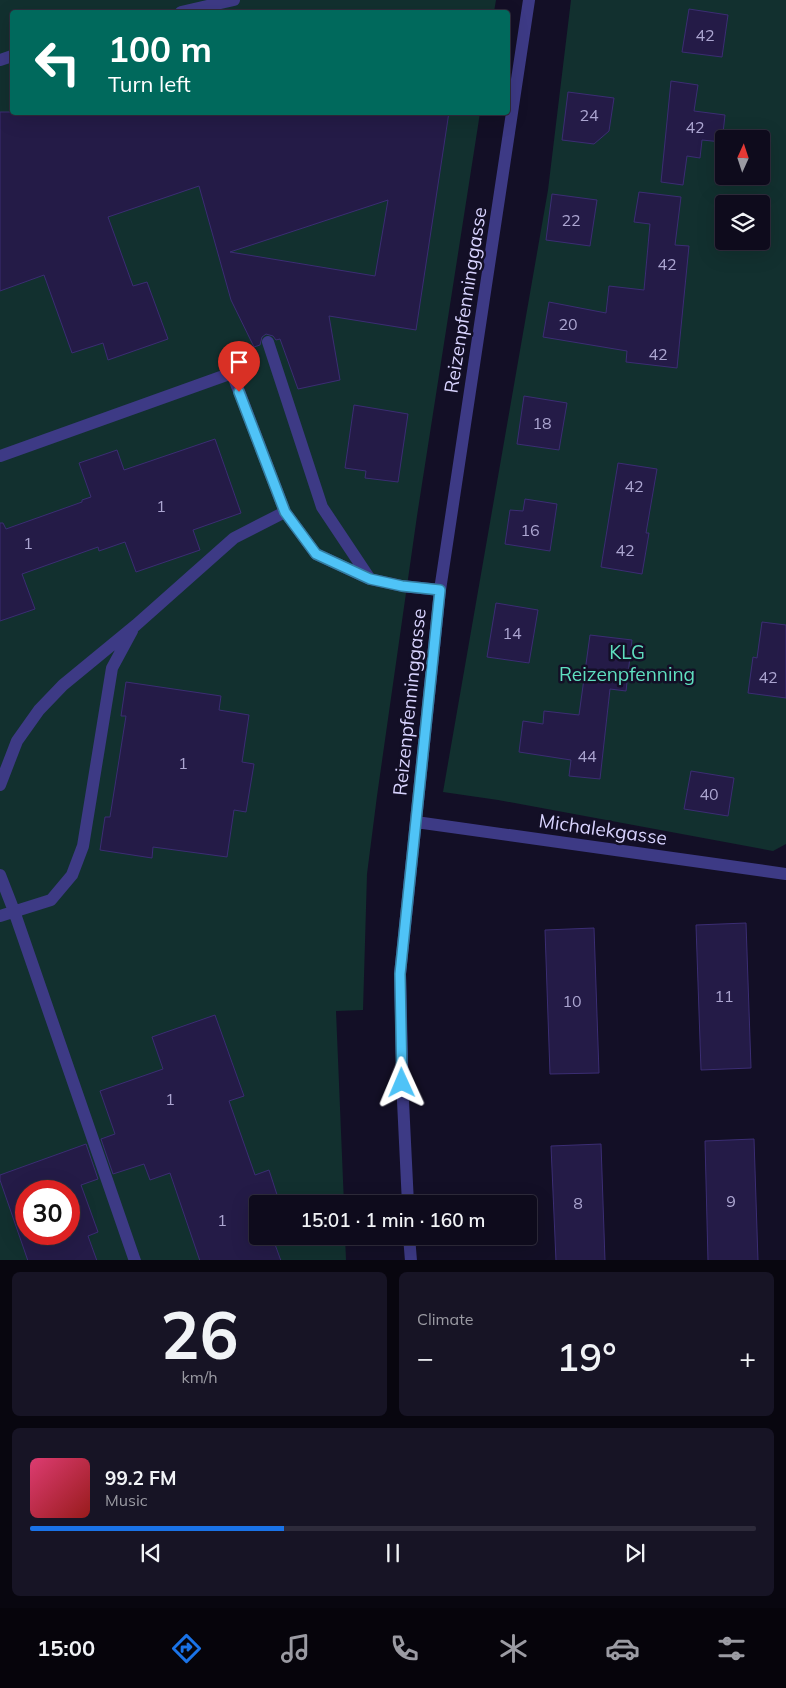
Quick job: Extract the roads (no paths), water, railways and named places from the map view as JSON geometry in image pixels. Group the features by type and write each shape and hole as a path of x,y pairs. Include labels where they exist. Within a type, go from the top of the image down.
{"street":[{"path":"190,10 234,0"},
{"name":"Reizenpfenninggasse","path":"408,1195 400,974 440,590 529,0"},
{"path":"268,342 322,507 370,579"},
{"path":"0,456 232,373 285,512 316,554 370,579 402,586 440,590"},
{"path":"0,785 17,741 38,710 63,684 136,624 234,538 285,512"},
{"path":"0,916 51,900 72,875 83,846 112,668 136,624"},
{"name":"Michalekgasse","path":"416,822 786,874"},
{"path":"0,875 135,1260"},
{"path":"410,1245 411,1260"}],"park label":[{"name":"KLG Reizenpfenning","path":"627,663"}]}
